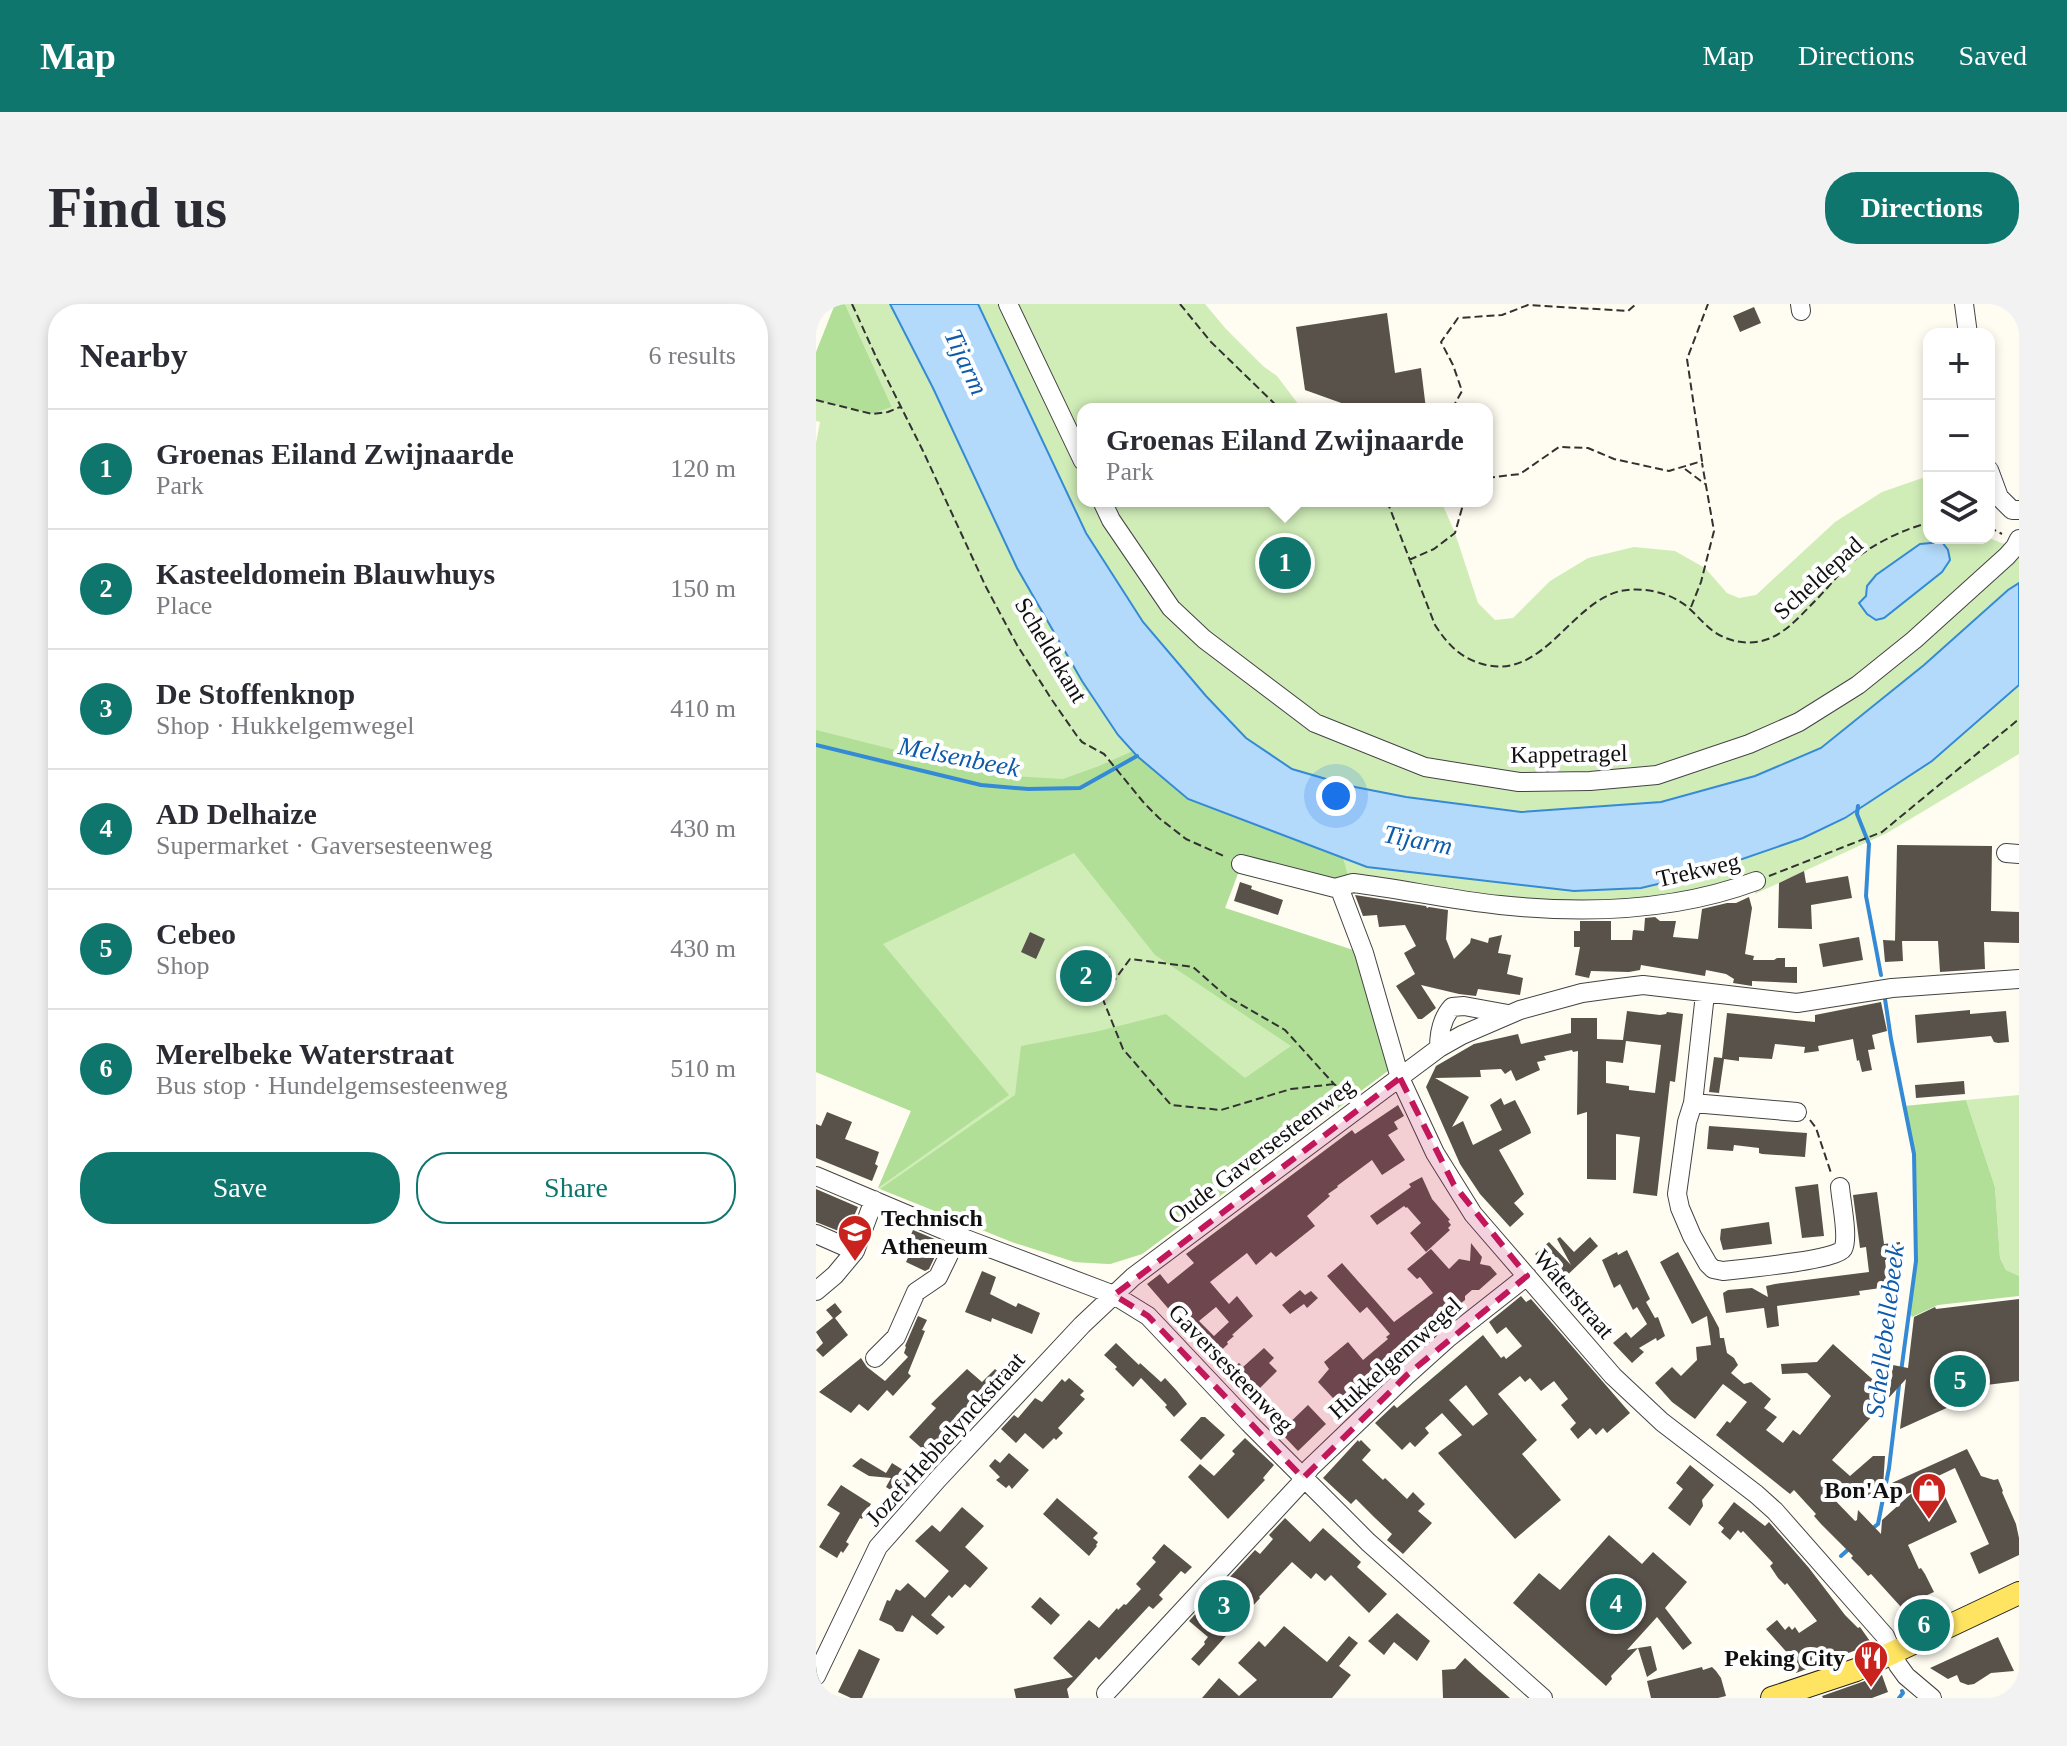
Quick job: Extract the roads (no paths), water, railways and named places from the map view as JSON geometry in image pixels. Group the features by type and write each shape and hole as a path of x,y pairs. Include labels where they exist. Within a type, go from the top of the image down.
{"main road":[{"path":"1772,1698 1856,1670 2019,1593"}],"street":[{"path":"1008,304 1077,448"},
{"path":"1964,304 1967,328"},
{"path":"1990,472 1999,497 2012,510 2019,510"},
{"name":"Kappetragel","path":"1105,507 1171,608 1204,639 1315,723 1425,767 1519,782 1590,781 1657,775 1749,744 1799,722 1858,685 1914,640 2007,556 2019,539"},
{"path":"1241,864 1339,887"},
{"name":"Trekweg","path":"1339,887 1353,883 1501,905 1612,908 1702,898 1756,881"},
{"name":"Waterstraat","path":"1339,887 1364,953 1400,1078 1435,1153 1473,1214 1613,1376 1662,1422 1775,1511 1881,1631 1906,1676 1932,1698"},
{"name":"Oude Gaversesteenweg","path":"1114,1295 1133,1277 1439,1048 1511,1014 1582,993 1643,985 1797,1003 1892,988 2019,979"},
{"path":"1705,994 1693,1103 1687,1122 1677,1194 1692,1236 1708,1264 1713,1269 1723,1271 1823,1258 1842,1252 1845,1235 1840,1187"},
{"name":"Oude Gaversesteenweg","path":"1439,1048 1445,1015 1452,1007 1464,1006 1511,1014"},
{"path":"1693,1103 1797,1112"},
{"name":"Gaversesteenweg","path":"816,1176 958,1236 1114,1295 1148,1316 1368,1542 1543,1698"},
{"path":"816,1291 835,1275 855,1251 874,1200"},
{"path":"816,1234 855,1251"},
{"path":"875,1358 896,1337 916,1292 938,1277 958,1236"},
{"name":"Hukkelgemwegel","path":"1106,1693 1299,1485 1310,1468 1447,1339 1527,1276"},
{"name":"Jozef Hebbelynckstraat","path":"816,1676 878,1547 1028,1382 1114,1295"}],"water":[{"name":"Tijarm","path":"890,304 978,304 1086,533 1143,622 1246,738 1292,769 1350,786 1406,797 1521,812 1661,802 1755,776 1821,748 2019,583 2019,685 1932,761 1845,818 1803,838 1696,875 1641,888 1574,891 1367,867 1188,799 1137,756 1118,735 1082,681 1017,568"},
{"path":"1920,544 1944,544 1950,560 1942,572 1884,618 1876,620 1859,603 1866,596 1867,586 1876,575"}],"waterway":[{"name":"Melsenbeek","path":"816,745 981,785 1028,789 1080,788 1137,756"},
{"name":"Schellebellebeek","path":"1858,806 1857,814 1869,844 1866,896 1881,975"},
{"name":"Schellebellebeek","path":"1885,999 1914,1154 1916,1261 1901,1372"},
{"name":"Schellebellebeek","path":"1873,1528 1878,1524 1889,1468 1899,1385"},
{"name":"Schellebellebeek","path":"1841,1556 1851,1547"},
{"name":"Schellebellebeek","path":"1899,1698 1902,1691"}],"place":[{"name":"Groenas Eiland Zwijnaarde","path":"1285,563"},
{"name":"Kasteeldomein Blauwhuys","path":"1086,976"},
{"name":"Technisch Atheneum","path":"855,1263"},
{"name":"Cebeo","path":"1960,1381"},
{"name":"Bon'Ap","path":"1929,1521"},
{"name":"AD Delhaize","path":"1616,1604"},
{"name":"De Stoffenknop","path":"1224,1606"},
{"name":"Merelbeke Waterstraat","path":"1924,1625"},
{"name":"Peking City","path":"1871,1689"}]}
